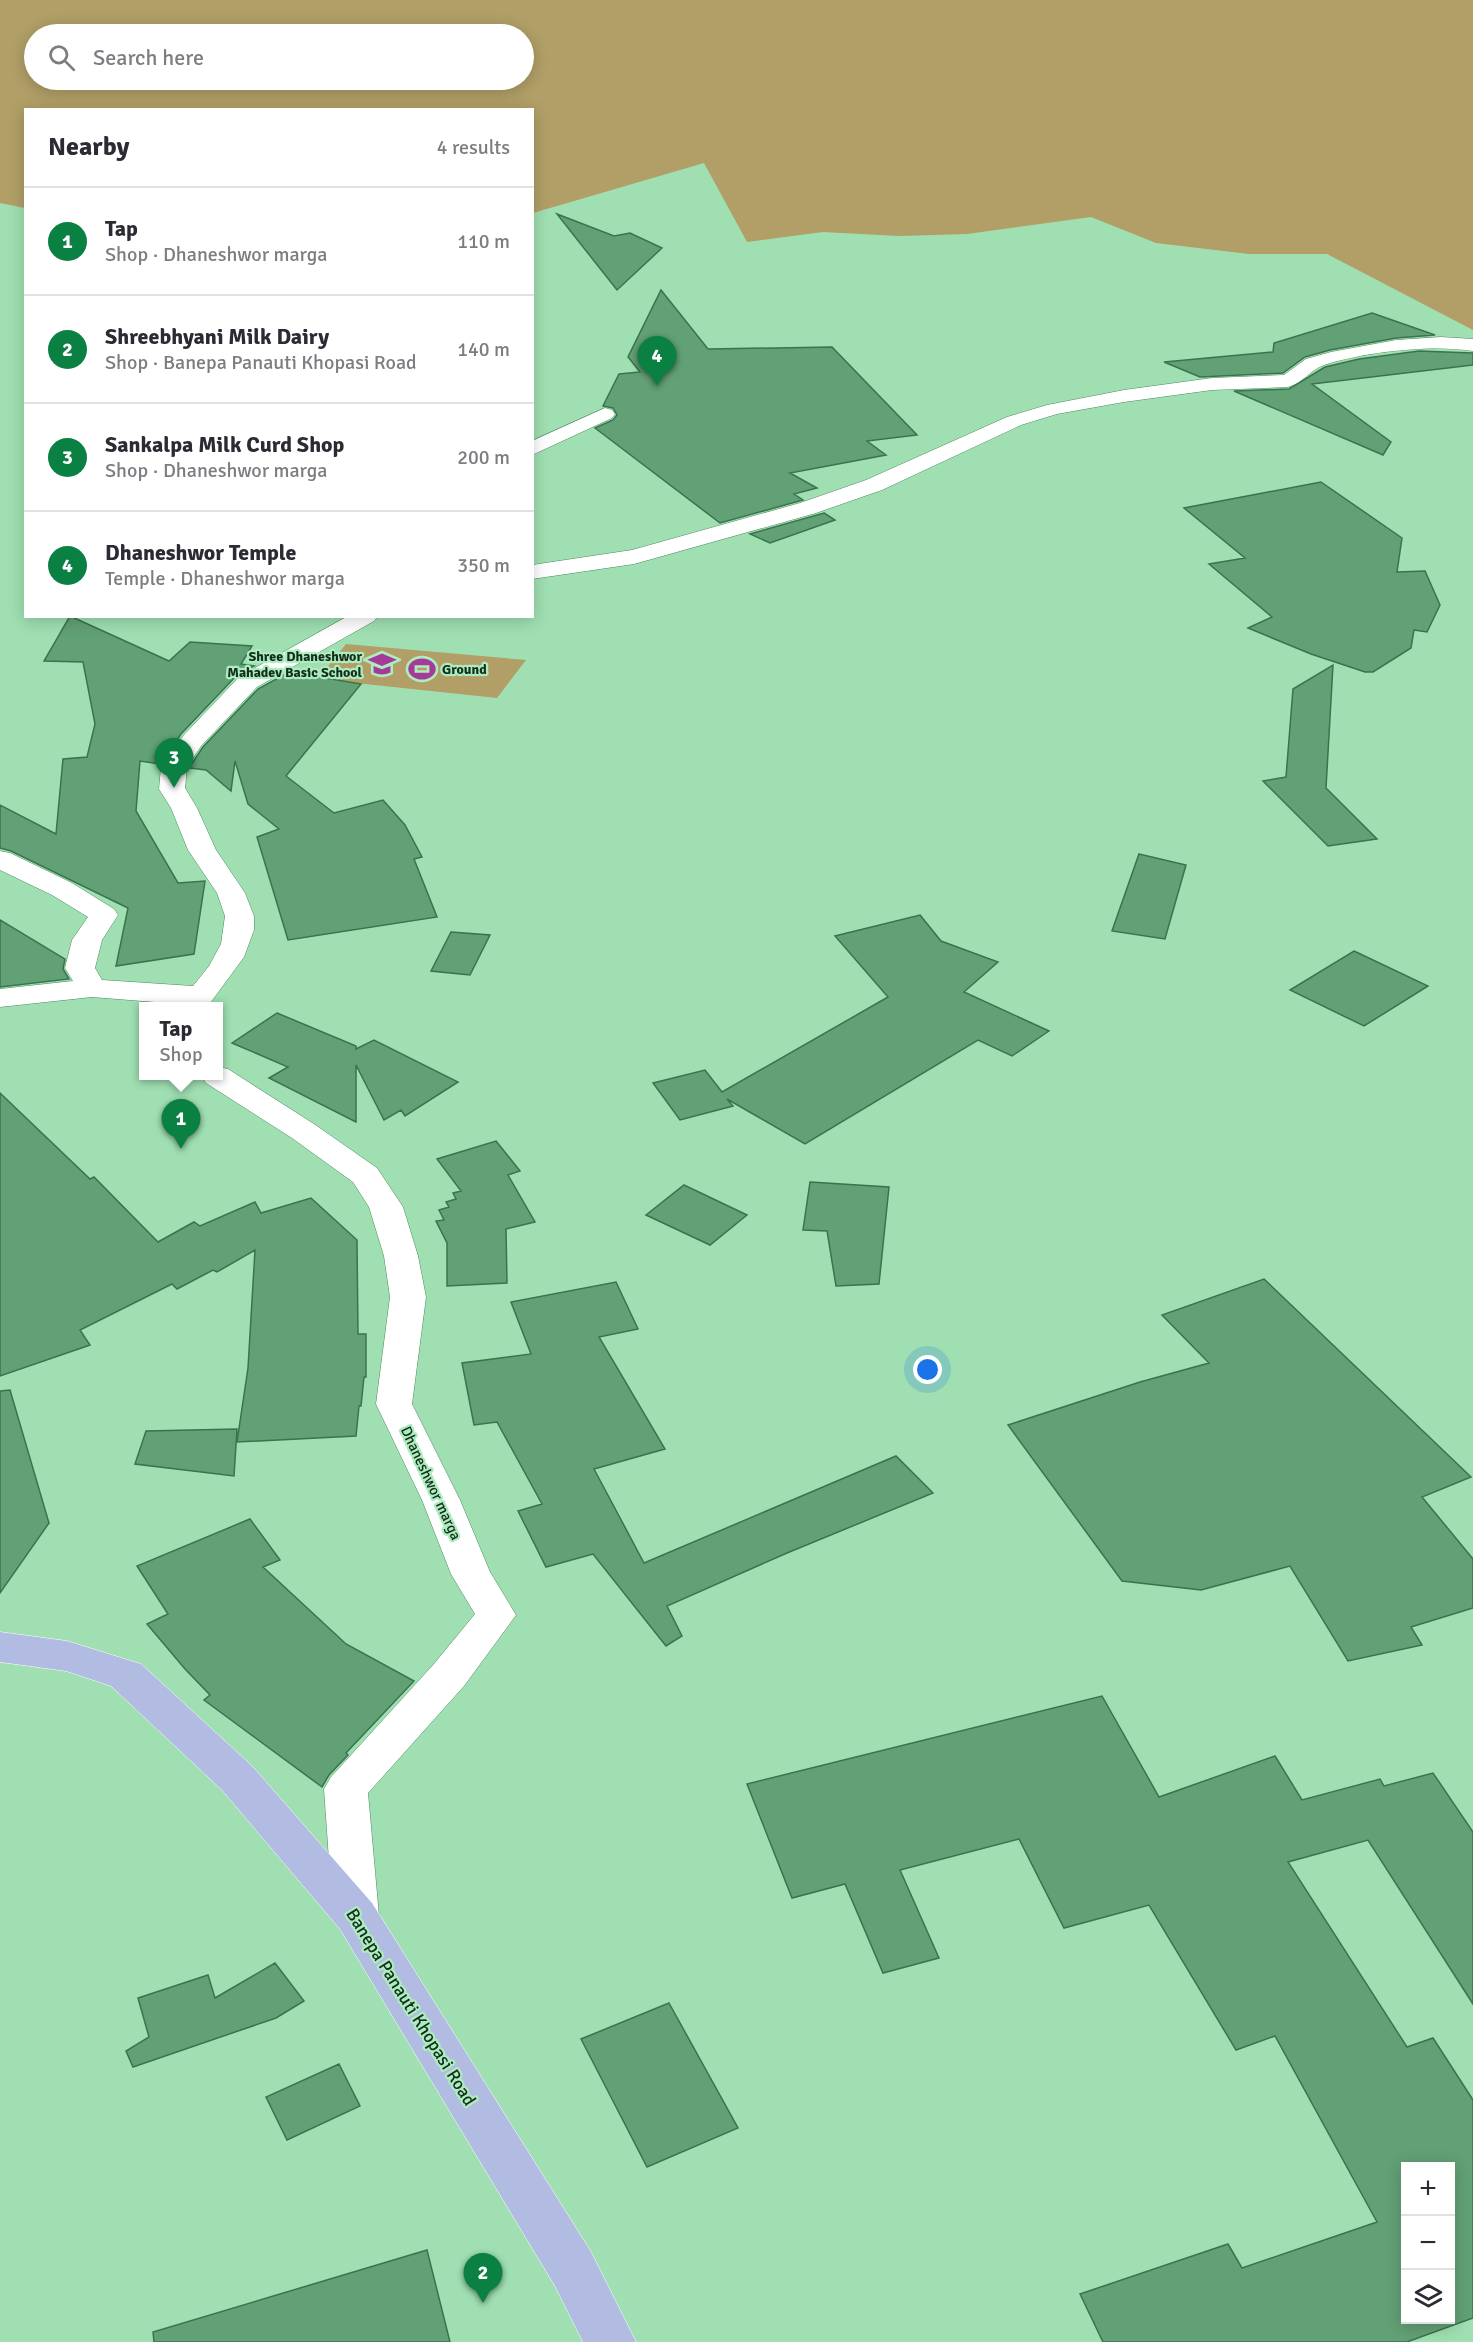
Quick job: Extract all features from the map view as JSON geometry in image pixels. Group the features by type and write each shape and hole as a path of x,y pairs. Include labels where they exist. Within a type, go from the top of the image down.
{"main road":[{"name":"Banepa Panauti Khopasi Road","path":"0,1647 67,1656 126,1675 237,1778 356,1916 573,2269 610,2342"}],"street":[{"path":"534,572 634,556 808,508 874,485 1014,421 1054,409 1212,384 1288,381 1297,378 1301,369 1315,361 1386,349 1469,339"},
{"path":"534,448 605,414"},
{"path":"0,998 92,987 197,1001 232,953 241,928 235,902 198,842 183,802 172,789 174,767 192,741 248,682 362,618"},
{"path":"0,859 62,889 104,915 87,940 80,968 92,987"},
{"name":"Dhaneshwor marga","path":"223,1080 365,1174 386,1207 401,1256 408,1297 394,1404 441,1500 471,1574 496,1615 449,1675 346,1789 356,1916"}],"shaded area":[{"path":"0,0 1473,0 1473,330 1327,254 1249,254 1156,243 1091,217 967,234 899,236 823,232 747,242 704,163 534,213 534,108 24,108 24,208 0,203"},
{"name":"Ground","path":"346,644 526,660 497,698 318,679"}],"building":[{"path":"557,214 614,236 630,233 662,248 617,290"},
{"path":"661,290 708,349 832,347 917,435 867,441 886,455 790,473 817,488 794,494 803,500 720,523 595,428 613,420 617,415 613,408 603,406 619,374 640,372 628,357"},
{"path":"1372,313 1435,335 1396,338 1330,350 1305,357 1283,373 1200,377 1164,362 1273,352 1274,343"},
{"path":"1419,351 1473,353 1473,365 1312,384 1391,442 1383,455 1234,391 1289,389 1325,367 1359,359"},
{"path":"1321,482 1402,538 1397,572 1425,571 1440,605 1427,632 1414,630 1411,648 1373,672 1365,672 1311,654 1248,628 1272,617 1209,564 1245,558 1184,508"},
{"path":"824,513 835,520 770,543 750,534"},
{"path":"69,618 74,618 169,661 190,642 252,646 241,664 254,666 237,675 181,734 160,764 140,761 136,811 178,883 205,881 194,954 116,966 128,908 11,851 0,848 0,805 56,834 63,759 87,757 95,724 83,662 44,661"},
{"path":"1333,665 1326,788 1377,839 1328,846 1263,781 1286,777 1293,689"},
{"path":"289,672 361,684 286,776 334,813 383,800 405,825 422,857 414,859 437,917 288,940 257,837 279,829 248,804 235,761 231,791 206,770 189,768 203,747 258,689"},
{"path":"1139,854 1186,865 1165,939 1112,931"},
{"path":"920,915 941,941 998,962 964,992 1049,1031 1012,1056 978,1040 805,1144 727,1099 733,1106 680,1120 653,1083 705,1070 722,1092 888,997 835,936"},
{"path":"0,920 65,959 63,969 69,979 0,987"},
{"path":"451,932 490,935 470,975 431,971"},
{"path":"1354,951 1428,986 1364,1026 1290,990"},
{"path":"277,1013 356,1046 356,1049 374,1040 458,1082 405,1116 401,1110 384,1120 356,1065 356,1122 269,1078 288,1067 232,1043"},
{"path":"0,1093 90,1179 94,1177 158,1242 194,1222 200,1226 255,1202 261,1213 311,1198 357,1240 358,1334 366,1334 366,1377 364,1377 361,1406 359,1406 356,1436 237,1442 248,1368 255,1250 217,1272 213,1270 177,1289 172,1284 80,1330 90,1345 0,1376"},
{"path":"496,1141 520,1171 508,1175 535,1222 506,1229 507,1283 447,1286 447,1243 436,1221 444,1220 439,1210 449,1207 446,1202 456,1199 453,1193 461,1191 437,1159"},
{"path":"810,1182 889,1187 879,1284 836,1286 827,1231 803,1230"},
{"path":"684,1185 747,1215 710,1245 646,1215"},
{"path":"1264,1279 1471,1477 1422,1497 1473,1559 1473,1608 1411,1627 1422,1645 1348,1661 1290,1566 1201,1590 1122,1581 1008,1425 1140,1382 1209,1363 1162,1315"},
{"path":"616,1282 638,1329 599,1337 665,1449 594,1469 644,1563 896,1456 933,1493 787,1553 667,1606 682,1636 666,1646 593,1554 546,1567 518,1511 542,1504 497,1422 474,1425 462,1363 531,1354 511,1302"},
{"path":"10,1390 49,1523 0,1593 0,1391"},
{"path":"237,1429 234,1476 135,1464 146,1431"},
{"path":"250,1519 280,1560 263,1567 346,1644 414,1681 346,1753 348,1755 329,1775 322,1787 204,1700 210,1695 147,1624 168,1614 137,1566"},
{"path":"1102,1696 1159,1797 1275,1756 1302,1800 1380,1779 1384,1786 1433,1773 1473,1832 1473,2004 1368,1840 1288,1862 1407,2047 1433,2038 1473,2100 1473,2318 1407,2342 1103,2342 1080,2294 1228,2244 1242,2268 1377,2222 1275,2036 1236,2050 1149,1905 1064,1928 1019,1839 900,1870 939,1958 883,1973 845,1884 792,1898 747,1784"},
{"path":"275,1963 304,2001 276,2018 133,2067 126,2051 149,2037 138,1998 208,1975 215,1998"},
{"path":"669,2003 738,2128 647,2167 581,2039"},
{"path":"339,2064 360,2106 287,2140 266,2097"},
{"path":"427,2250 450,2342 154,2342 153,2332"}],"place":[{"name":"Dhaneshwor Temple","path":"657,386"},
{"name":"Shree Dhaneshwor Mahadev Basic School","path":"382,664"},
{"name":"Ground","path":"422,669"},
{"name":"Sankalpa Milk Curd Shop","path":"174,788"},
{"name":"Tap","path":"181,1149"},
{"name":"Shreebhyani Milk Dairy","path":"483,2303"}]}
